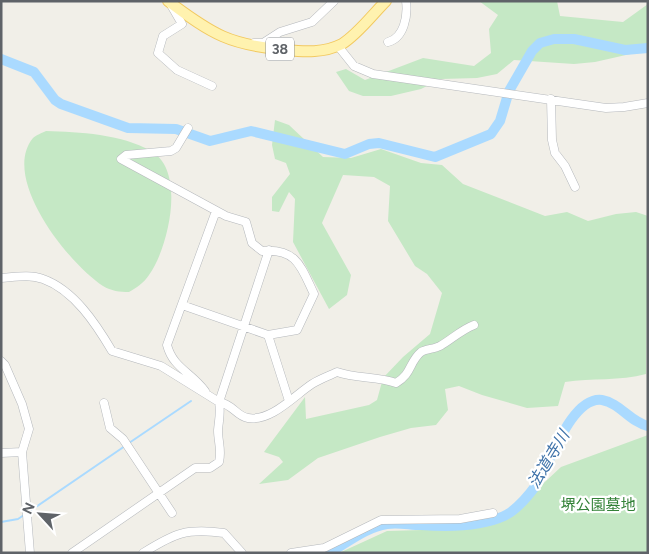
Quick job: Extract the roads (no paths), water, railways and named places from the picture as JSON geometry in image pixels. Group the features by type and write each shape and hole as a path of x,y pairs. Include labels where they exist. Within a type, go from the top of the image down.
{"main road":[{"name":"38","path":"169,2 213,33 248,46 306,52 338,46 352,36 386,1"}],"street":[{"path":"248,46 252,43 267,41 280,32 307,25 334,1"},
{"path":"388,42 398,37 403,28 406,15 406,1"},
{"path":"169,2 182,24 163,36 158,53 177,70 212,86"},
{"path":"338,46 348,60 366,72 606,108 624,108 648,103"},
{"path":"551,99 552,140 555,154 575,187"},
{"path":"182,305 268,335 297,330 314,294 298,261 279,250 262,251 252,243 246,222 216,211 120,159 126,155 171,151 176,148 188,128"},
{"path":"207,395 197,380 170,357 167,345 216,211"},
{"path":"72,553 195,468 210,468 219,462 222,452 218,430 222,413 219,402 269,250"},
{"path":"1,278 26,276 43,278 62,288 102,334 112,350 161,366 219,402 229,404 246,418 256,419 276,411 315,382 337,372 354,378 383,378 396,382 406,377 413,362 422,351 439,347 461,330 474,325"},
{"path":"268,335 289,401"},
{"path":"1,361 5,365 22,404 29,429 22,452 30,553"},
{"path":"104,403 110,428 123,439 172,513"},
{"path":"1,453 22,452"},
{"path":"291,553 324,548 381,520 460,518 494,513"},
{"path":"143,553 171,536 183,532 210,531 224,533 242,553"}],"waterway":[{"path":"1,59 34,72 55,100 61,104 128,128 176,129 210,141 251,131 345,154 369,144 379,143 435,157 491,134 500,121 509,91 532,51 540,43 554,39 574,39 625,50 648,48"},
{"name":"法道寺川","path":"329,553 364,532 387,524 463,525 495,520 504,516 514,510 537,484 571,420 580,409 591,402 602,400 608,402 620,408 636,421 648,426"},
{"path":"129,443 191,401"},
{"path":"30,511 125,446"},
{"path":"1,522 18,519 24,515"}],"park label":[{"name":"堺公園墓地","path":"598,505"}]}
